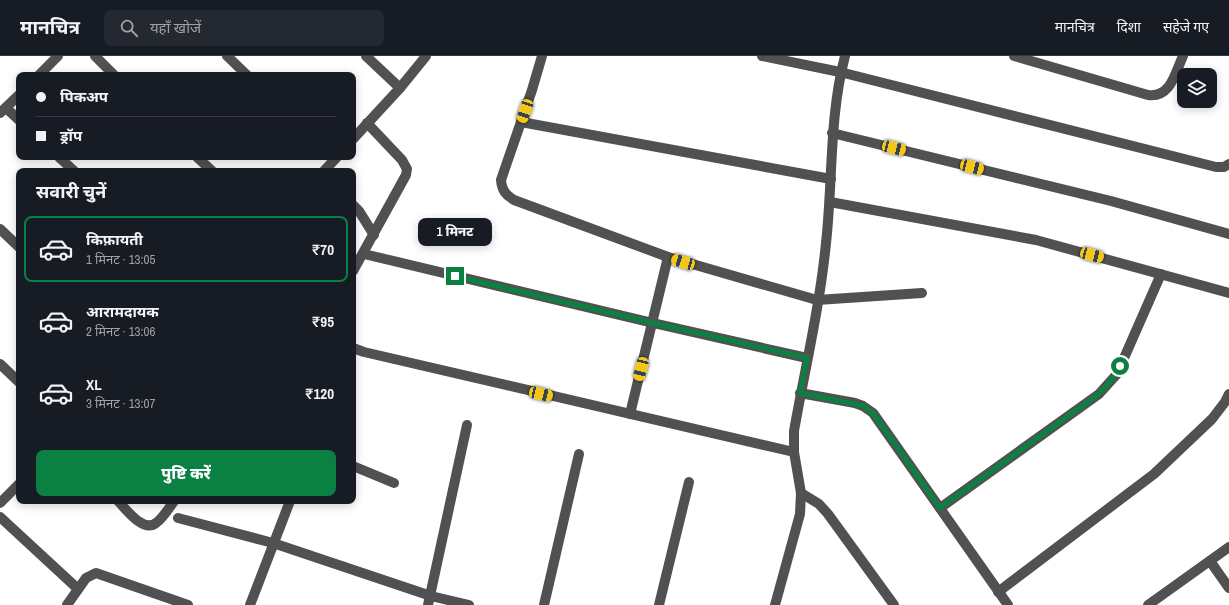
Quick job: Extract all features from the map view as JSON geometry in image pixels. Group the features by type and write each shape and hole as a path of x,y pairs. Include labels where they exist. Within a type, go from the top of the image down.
{"street":[{"path":"42,72 58,56"},
{"path":"95,56 111,72"},
{"path":"227,56 244,72"},
{"path":"366,56 400,88"},
{"path":"356,136 400,88 426,56"},
{"path":"542,56 501,180 502,188 506,195 514,200 668,257 817,300 922,294"},
{"path":"762,56 840,72 1216,167 1224,167 1229,164"},
{"path":"775,605 800,514 802,493 794,452 794,431 826,245 830,202 832,132 840,72 845,56"},
{"path":"1014,56 1148,95 1156,96 1163,93 1170,85 1183,56"},
{"path":"16,98 3,111 16,118"},
{"path":"521,122 831,178"},
{"path":"356,266 406,176 407,169 402,160 367,123"},
{"path":"832,132 1111,201 1229,234"},
{"path":"62,160 71,168"},
{"path":"201,160 209,168"},
{"path":"326,168 332,160"},
{"path":"830,202 1036,240 1229,293"},
{"path":"356,208 374,235"},
{"path":"0,229 16,244"},
{"path":"364,254 807,358"},
{"path":"630,414 668,257"},
{"path":"940,508 1099,394 1117,374 1161,274"},
{"path":"356,349 794,452"},
{"path":"0,364 16,379"},
{"path":"800,393 863,406 873,413 1008,605"},
{"path":"998,592 1154,474 1212,419 1229,394"},
{"path":"429,600 467,424"},
{"path":"544,605 579,454"},
{"path":"356,467 394,483"},
{"path":"659,605 689,482"},
{"path":"0,503 16,487"},
{"path":"802,493 819,504 828,514 894,605"},
{"path":"121,504 139,522 149,526 155,524 172,504"},
{"path":"250,605 289,504"},
{"path":"0,517 78,589"},
{"path":"178,518 273,543 429,600 469,605"},
{"path":"1148,605 1229,547"},
{"path":"1210,561 1229,588"},
{"path":"67,605 86,578 96,573 188,605"}],"route":[{"path":"455,276 807,358 800,393 863,406 873,413 940,508 1099,394 1117,374 1120,366"}]}
